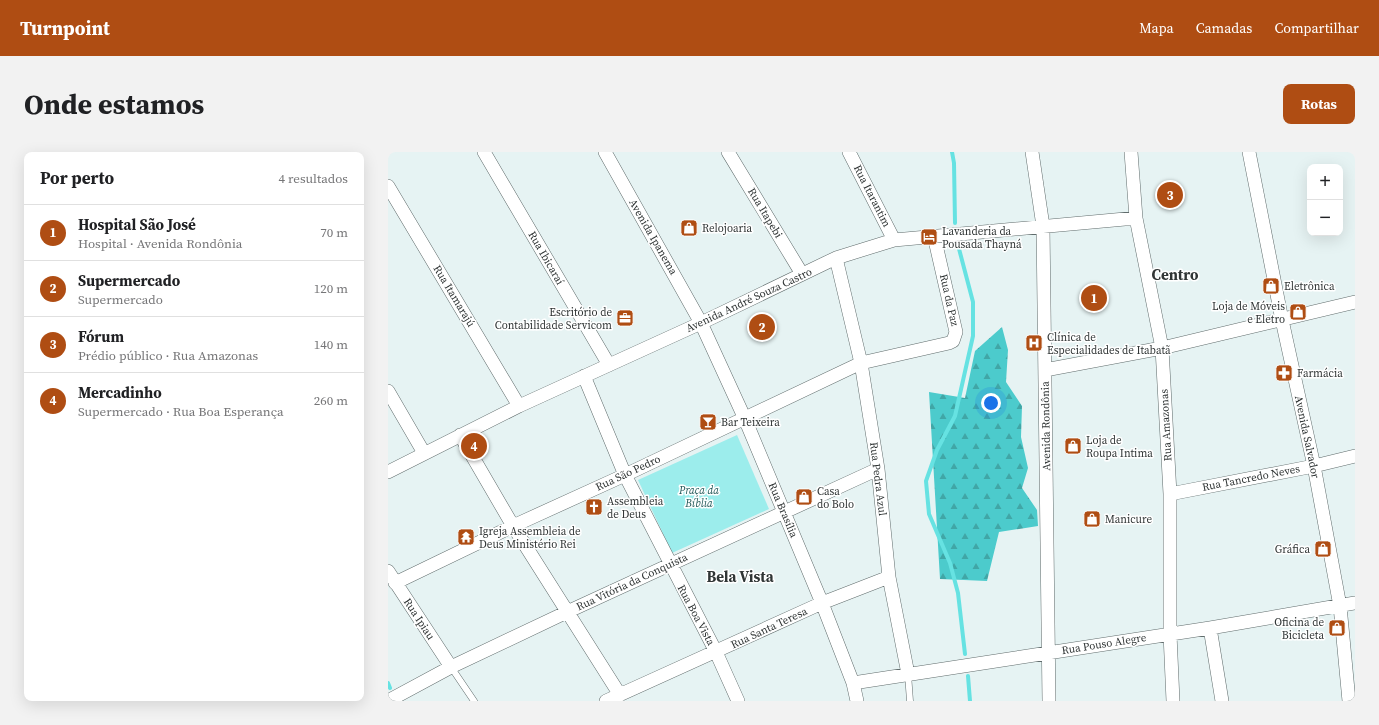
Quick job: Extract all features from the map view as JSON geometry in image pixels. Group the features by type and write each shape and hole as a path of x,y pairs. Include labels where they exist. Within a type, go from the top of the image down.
{"street":[{"name":"Rua Ibicaraí","path":"484,152 609,365"},
{"name":"Avenida Ipanema","path":"605,152 701,323"},
{"name":"Rua Itapebi","path":"728,152 802,274"},
{"name":"Rua Itarantim","path":"849,152 894,240"},
{"name":"Avenida Rondônia","path":"1032,152 1043,226 1049,701"},
{"name":"Rua Amazonas","path":"1131,152 1136,218 1162,348 1170,494 1170,634 1173,701"},
{"name":"Avenida Salvador","path":"1249,152 1282,320 1314,466 1340,606 1349,701"},
{"name":"Rua Itamarajú","path":"388,186 519,406"},
{"name":"Avenida André Souza Castro","path":"388,472 519,406 701,323 836,258 894,240 1136,218"},
{"name":"Rua da Paz","path":"861,363 950,344 953,341 956,332 934,236"},
{"name":"Rua Pedra Azul","path":"836,258 861,363 878,469 889,577 908,674"},
{"path":"1045,370 1162,348 1355,302"},
{"name":"Rua Brasília","path":"701,323 745,419 822,603 853,683 857,701"},
{"name":"Rua São Pedro","path":"395,583 861,363"},
{"name":"Rua Boa Vista","path":"584,376 625,475 716,652 738,701"},
{"path":"388,392 424,454"},
{"path":"460,435 513,526 620,695"},
{"name":"Rua Tancredo Neves","path":"1170,494 1314,466 1355,456"},
{"name":"Rua Vitória da Conquista","path":"388,701 451,667 567,612 878,469"},
{"name":"Rua Ipiau","path":"388,571 451,667"},
{"name":"Rua Santa Teresa","path":"606,701 822,603 889,577"},
{"name":"Rua Pouso Alegre","path":"853,683 1210,628 1355,603"},
{"path":"1210,628 1222,701"}],"lane":[{"path":"451,667 474,701"},
{"name":"Rua Pedra Azul","path":"908,674 910,701"}],"green space":[{"path":"1002,327 1008,350 1006,382 1022,406 1021,437 1028,468 1022,488 1037,510 1038,526 999,532 987,581 940,579 929,392 965,398 975,351"},
{"name":"Praça da Bíblia","path":"737,435 769,509 672,553 638,480"}],"waterway":[{"path":"952,152 954,163 955,223"},
{"path":"958,245 973,302 973,336 955,416 937,450 926,481 929,514 950,563 958,593 965,654"},
{"path":"968,676 970,701"},
{"path":"388,683 390,688"}],"place":[{"name":"Fórum","path":"1170,195"},
{"name":"Relojoaria","path":"689,228"},
{"name":"Lavanderia da Pousada Thayná","path":"929,237"},
{"name":"Eletrônica","path":"1271,286"},
{"name":"Hospital São José","path":"1094,298"},
{"name":"Loja de Móveis e Eletro","path":"1298,312"},
{"name":"Escritório de Contabilidade Servicom","path":"625,318"},
{"name":"Supermercado","path":"762,327"},
{"name":"Clínica de Especialidades de Itabatã","path":"1034,343"},
{"name":"Farmácia","path":"1284,373"},
{"name":"Bar Teixeira","path":"708,422"},
{"name":"Mercadinho","path":"474,446"},
{"name":"Loja de Roupa Intima","path":"1073,446"},
{"name":"Casa do Bolo","path":"804,497"},
{"name":"Assembleia de Deus","path":"594,507"},
{"name":"Manicure","path":"1092,519"},
{"name":"Igreja Assembleia de Deus Ministério Rei","path":"466,537"},
{"name":"Gráfica","path":"1323,549"},
{"name":"Oficina de Bicicleta","path":"1337,628"}],"district":[{"name":"Centro","path":"1175,274"},
{"name":"Bela Vista","path":"740,576"}]}
